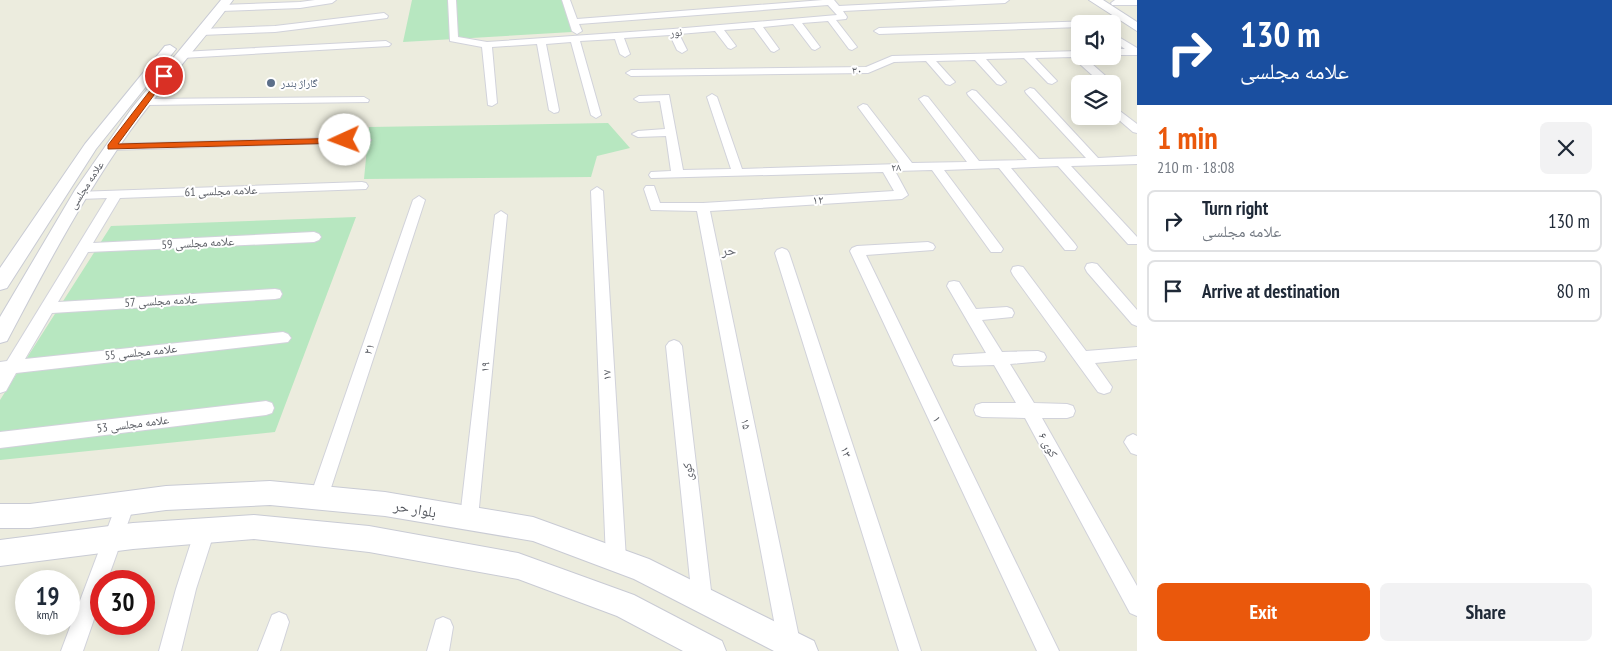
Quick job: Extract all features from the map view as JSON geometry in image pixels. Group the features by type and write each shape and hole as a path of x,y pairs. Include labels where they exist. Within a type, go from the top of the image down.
{"main road":[{"path":"1095,0 1137,28"},
{"path":"1113,1 1137,18"},
{"name":"علامه مجلسی","path":"0,335 58,229 111,147 164,76 201,32 220,3"},
{"name":"علامه مجلسی","path":"0,283 90,147 146,76 220,3"},
{"path":"146,76 164,76"},
{"name":"بلوار حر","path":"0,516 30,516 166,498 270,493 385,504 533,529 640,568 797,646"},
{"path":"0,553 113,538 254,527 369,538 518,566 624,605 712,651"}],"street":[{"path":"220,3 300,5 332,0"},
{"name":"نور","path":"452,0 453,38 488,45 540,41 575,31 619,36 830,18"},
{"path":"566,0 596,115"},
{"path":"838,9 875,3 1005,0"},
{"path":"575,31 830,1 843,17 830,18"},
{"path":"1113,1 1137,2"},
{"path":"201,32 275,29 384,16"},
{"path":"830,18 852,47"},
{"path":"796,22 815,47"},
{"path":"756,24 774,49"},
{"path":"879,31 1071,25"},
{"path":"717,28 731,46"},
{"path":"673,32 682,50"},
{"path":"619,36 625,54"},
{"path":"540,41 554,110"},
{"path":"1121,42 1136,51"},
{"path":"182,55 386,44"},
{"path":"488,45 492,103"},
{"path":"1121,52 1136,51"},
{"name":"۳۰","path":"631,73 868,70 892,59 1071,54"},
{"path":"1027,56 1052,81"},
{"path":"978,57 1001,82"},
{"path":"929,59 950,82"},
{"path":"1088,65 1099,75"},
{"path":"1030,91 1095,161"},
{"path":"972,93 1036,163"},
{"path":"639,99 665,97 678,174"},
{"path":"712,97 738,172"},
{"path":"146,102 364,100"},
{"path":"924,100 976,165"},
{"path":"863,107 909,167"},
{"path":"1121,116 1137,130"},
{"path":"638,134 671,132"},
{"path":"111,147 364,140"},
{"path":"1132,160 1137,171"},
{"name":"۲۸","path":"655,175 1132,160"},
{"path":"1060,161 1132,241"},
{"path":"1001,163 1070,247"},
{"path":"936,166 996,249"},
{"name":"۱۲","path":"704,207 902,195 887,168"},
{"name":"علامه مجلسی 61","path":"80,194 362,186"},
{"path":"650,189 655,207 704,207"},
{"name":"۱۷","path":"598,190 616,559"},
{"path":"0,386 7,367 47,308 116,194"},
{"name":"۲۱","path":"319,498 419,200"},
{"name":"۱۵","path":"704,207 797,646"},
{"name":"۱۹","path":"469,518 501,215"},
{"name":"علامه مجلسی 59","path":"83,248 314,237"},
{"name":"۱","path":"928,247 857,251 1048,651"},
{"name":"۱۳","path":"782,253 910,651"},
{"path":"1092,268 1137,320"},
{"path":"1018,272 1104,388"},
{"name":"کوی ۶","path":"954,286 1029,410 1137,606"},
{"name":"علامه مجلسی 57","path":"47,308 275,294"},
{"path":"971,315 1007,313"},
{"name":"علامه مجلسی 55","path":"7,367 283,338"},
{"name":"کوی","path":"674,346 702,599"},
{"path":"1082,358 1137,353"},
{"path":"960,360 1038,358"},
{"name":"علامه مجلسی 53","path":"0,440 266,408"},
{"path":"982,410 1067,411"},
{"path":"72,651 126,503"},
{"path":"170,651 186,589 205,530"},
{"path":"269,651 279,622"},
{"path":"438,651 443,627"}],"green space":[{"path":"412,0 562,0 572,32 403,42"},
{"path":"608,123 630,148 597,156 591,177 364,179 369,127"},
{"path":"356,217 275,432 0,460 0,400 111,226"}],"place":[{"name":"گاراژ بندر","path":"271,83"}],"district":[{"name":"حر","path":"729,250"}],"route":[{"path":"164,76 111,147 345,140"}]}
